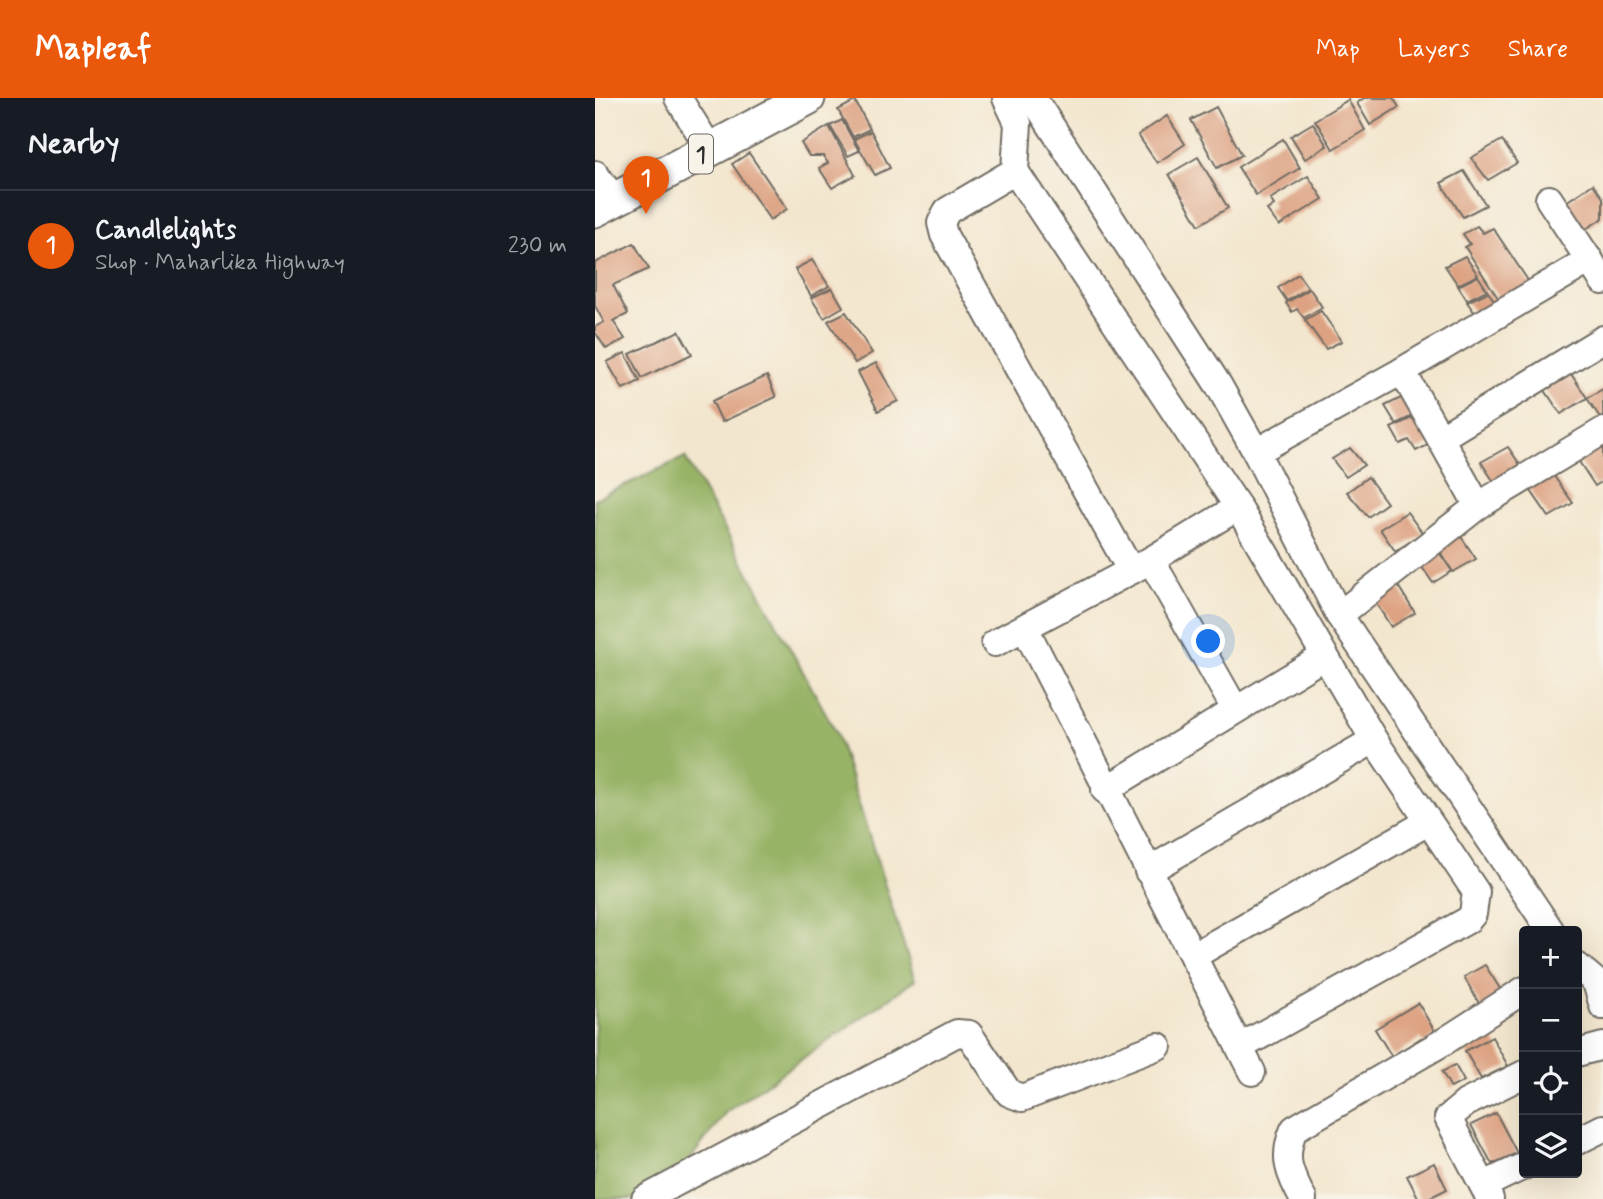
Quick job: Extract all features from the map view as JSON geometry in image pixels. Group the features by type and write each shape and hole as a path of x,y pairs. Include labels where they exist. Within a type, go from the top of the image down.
{"main road":[{"name":"1","path":"601,194 710,149 808,98"}],"street":[{"path":"678,98 710,149"},
{"path":"1006,98 1018,123 1015,171 1238,507 1323,657 1374,740 1476,892 1473,914 1468,920 1240,1046"},
{"path":"1033,98 1219,386 1256,452 1339,615 1548,926"},
{"path":"1015,171 947,211 941,223 944,235 1141,566 1235,709"},
{"path":"1256,452 1402,371 1596,271 1549,199"},
{"path":"1440,438 1603,339"},
{"path":"1402,371 1478,506"},
{"path":"1339,615 1478,506 1603,431"},
{"path":"995,643 1141,566 1238,507"},
{"path":"1024,628 1252,1072"},
{"path":"1105,790 1323,657"},
{"path":"1148,871 1374,740"},
{"path":"1193,956 1428,822"},
{"path":"1582,970 1595,982 1603,1006"},
{"path":"1303,1199 1291,1176 1286,1149 1294,1129 1445,1041 1519,993"},
{"path":"645,1199 957,1033 969,1034 1009,1093 1022,1098 1158,1046"},
{"path":"1581,1052 1603,1046"},
{"path":"1519,1076 1466,1103 1448,1118 1487,1192 1519,1170"},
{"path":"1582,1138 1603,1128"}],"green space":[{"path":"685,457 836,732 915,980 726,1112 660,1199 595,1199 595,499"}],"building":[{"path":"1364,98 1393,98 1399,107 1370,125 1357,103"},
{"path":"1348,100 1365,130 1333,149 1315,120"},
{"path":"855,101 870,129 853,137 838,110"},
{"path":"1216,107 1242,155 1217,168 1191,120"},
{"path":"1167,116 1185,144 1157,163 1138,135"},
{"path":"842,120 859,151 848,156 830,126"},
{"path":"1313,123 1327,146 1305,159 1291,136"},
{"path":"829,126 855,175 832,188 819,168 828,163 823,156 809,156 801,143"},
{"path":"871,131 890,168 875,175 854,139"},
{"path":"1283,139 1300,168 1256,195 1238,167"},
{"path":"1502,140 1517,163 1488,180 1471,158"},
{"path":"749,153 787,209 770,220 732,164"},
{"path":"1198,157 1228,208 1199,225 1169,174"},
{"path":"1464,171 1486,205 1463,217 1441,183"},
{"path":"1308,176 1323,199 1279,226 1267,210 1274,205 1270,199"},
{"path":"1593,184 1603,198 1603,218 1586,229 1566,202"},
{"path":"1477,226 1483,233 1493,228 1531,285 1500,301 1465,247 1470,244 1463,234"},
{"path":"634,243 649,269 613,285 628,314 613,321 625,339 606,349 595,332 595,327 604,322 595,306 595,263"},
{"path":"1465,256 1478,275 1458,285 1445,266"},
{"path":"812,260 829,286 811,296 795,269"},
{"path":"1298,274 1308,288 1287,301 1278,288"},
{"path":"1478,276 1487,290 1467,300 1458,286"},
{"path":"832,288 843,307 824,318 811,298"},
{"path":"1310,289 1322,307 1304,318 1297,309 1292,312 1286,303"},
{"path":"1488,292 1498,306 1477,316 1467,302"},
{"path":"1321,311 1342,341 1326,349 1305,320"},
{"path":"846,312 872,353 855,363 828,321"},
{"path":"679,331 692,354 642,378 630,354"},
{"path":"625,353 640,381 623,389 607,362"},
{"path":"876,363 898,401 878,411 858,372"},
{"path":"1569,371 1587,398 1561,414 1542,386"},
{"path":"767,376 776,397 722,422 712,401"},
{"path":"1603,389 1603,422 1587,398"},
{"path":"1407,395 1419,413 1396,424 1385,406"},
{"path":"1416,416 1432,443 1416,451 1409,440 1400,444 1391,428"},
{"path":"1603,446 1603,481 1595,486 1576,457"},
{"path":"1508,447 1525,472 1498,488 1481,462"},
{"path":"1350,448 1364,465 1346,477 1332,459"},
{"path":"1551,472 1573,503 1549,517 1527,485"},
{"path":"1368,477 1387,503 1368,517 1347,492"},
{"path":"1407,512 1423,534 1395,551 1380,529"},
{"path":"1458,532 1476,559 1453,572 1435,544"},
{"path":"1434,545 1452,571 1433,583 1415,557"},
{"path":"1395,581 1415,613 1391,627 1371,595"},
{"path":"1485,965 1504,995 1481,1007 1464,977"},
{"path":"1418,1003 1437,1035 1424,1043 1421,1038 1392,1057 1375,1029"},
{"path":"1492,1037 1508,1066 1481,1079 1465,1051"},
{"path":"1455,1065 1464,1081 1451,1088 1442,1072"},
{"path":"1496,1113 1517,1153 1492,1164 1471,1125"},
{"path":"1434,1163 1447,1189 1427,1199 1419,1199 1407,1176"}],"place":[{"name":"Candlelights","path":"646,214"}]}
